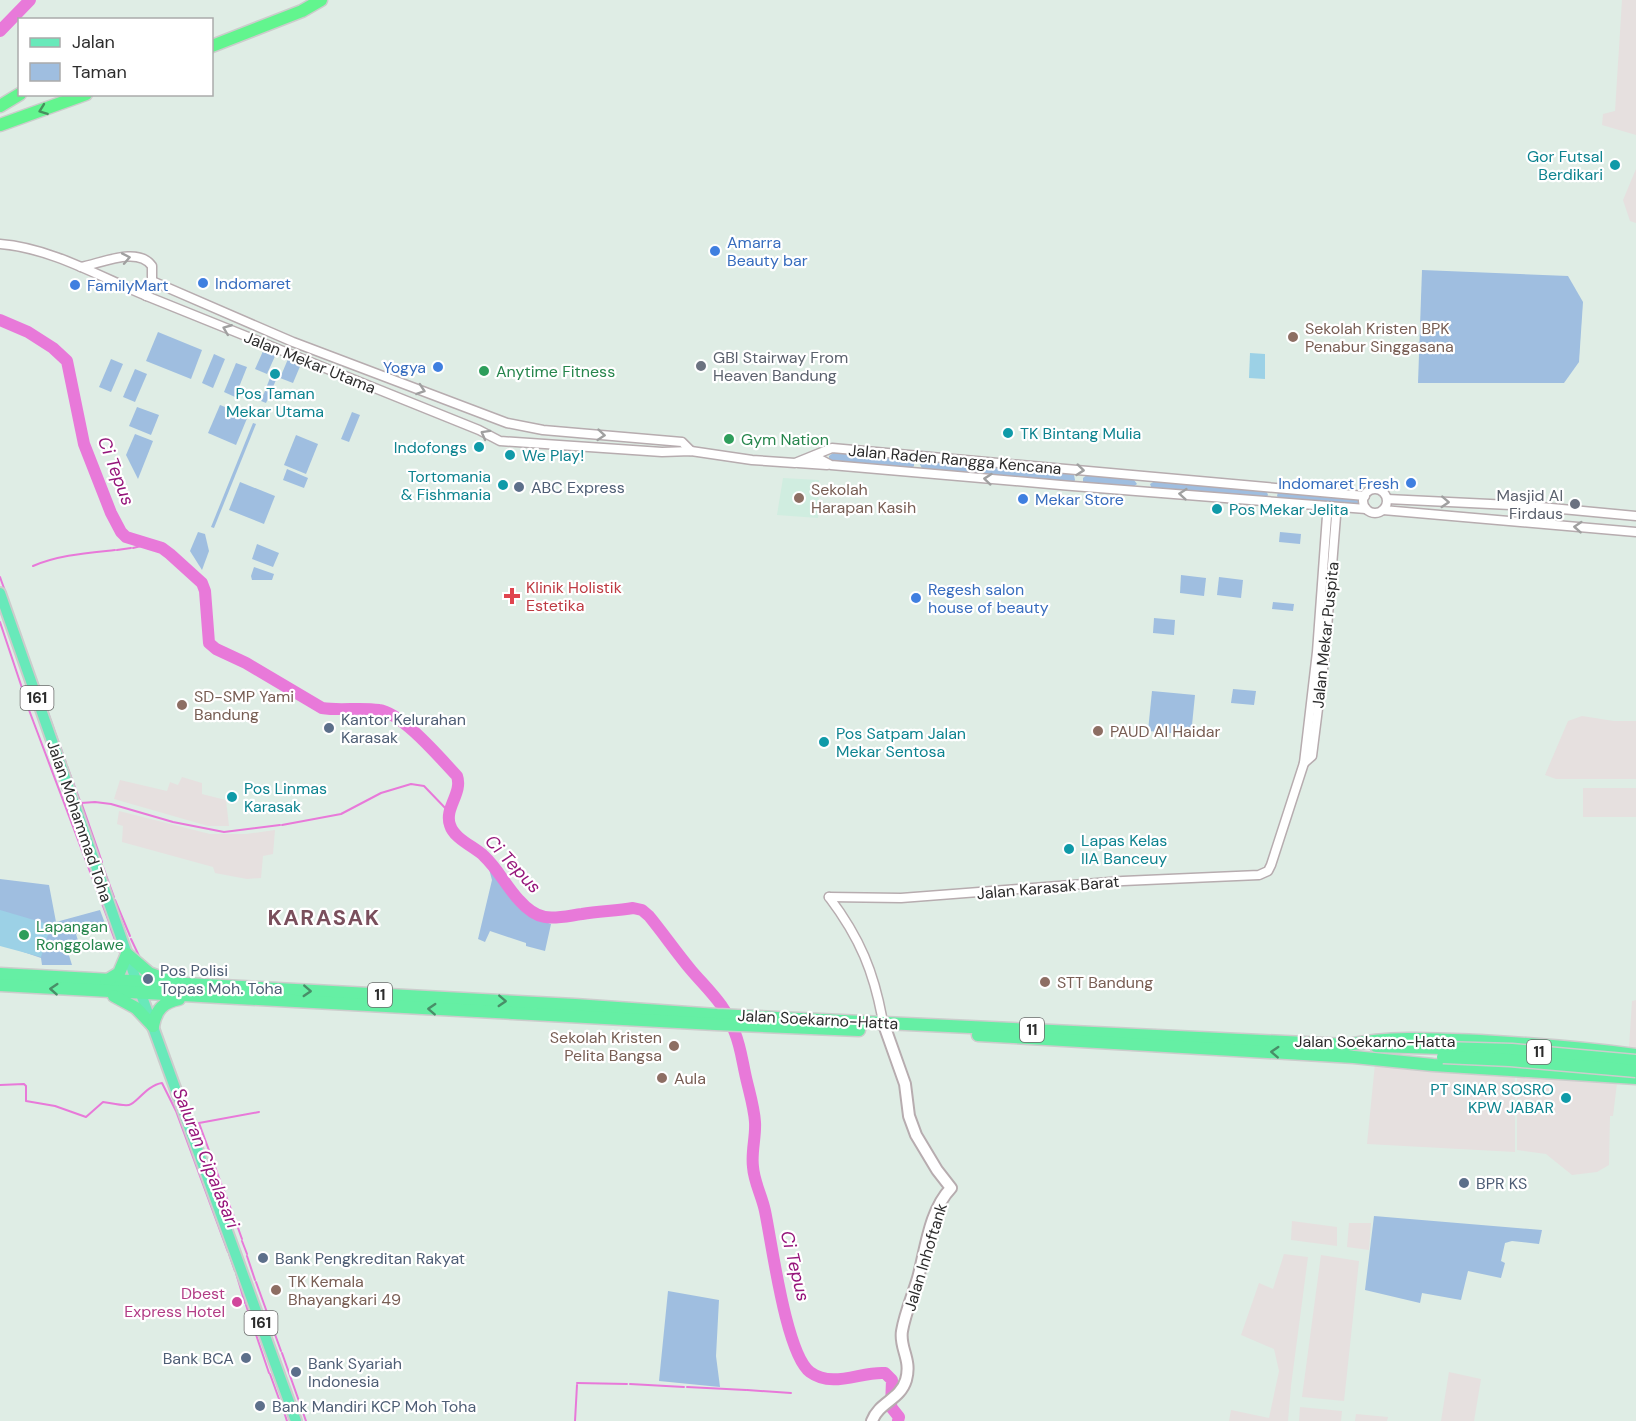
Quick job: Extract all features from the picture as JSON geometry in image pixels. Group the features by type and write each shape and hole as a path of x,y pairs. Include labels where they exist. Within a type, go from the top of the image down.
{"highway":[{"path":"214,44 302,11 321,0"},
{"path":"0,106 18,95"},
{"path":"1,122 80,96"},
{"path":"127,954 154,976 187,991 162,1005 153,1026 136,1008 106,987 119,973 127,954"},
{"name":"Jalan Soekarno-Hatta","path":"0,974 106,987"},
{"name":"Jalan Soekarno-Hatta","path":"0,986 139,988 575,1010 717,1020 1177,1041 1347,1045 1407,1038 1595,1050 1636,1055"},
{"name":"Jalan Soekarno-Hatta","path":"884,1026 1177,1041 1433,1065 1636,1078"},
{"name":"11","path":"1347,1045 1636,1071"},
{"name":"11","path":"1354,1057 1512,1050 1636,1061"},
{"path":"1594,1074 1600,1070 1603,1062 1601,1055 1595,1050"}],"main road":[{"name":"Jalan Mohammad Toha","path":"0,593 139,988 296,1421"},
{"name":"Jalan Inhoftank","path":"872,1421 875,1412 901,1392 908,1372 908,1358 901,1332 934,1217 944,1196 951,1188 916,1135 909,1116 904,1084 884,1026"}],"street":[{"name":"Jalan Mekar Utama","path":"0,244 34,250 81,267 146,296 479,430 500,441 542,446 662,452 691,451"},
{"path":"81,267 127,255 140,256 152,266 152,282 146,296"},
{"name":"Jalan Mekar Utama","path":"152,282 293,342 507,423 543,430 682,442 691,451"},
{"path":"352,379 358,367"},
{"name":"Jalan Raden Rangga Kencana","path":"814,456 832,448 1365,496"},
{"path":"691,451 752,460 831,465"},
{"path":"795,463 814,456"},
{"name":"Jalan Raden Rangga Kencana","path":"814,456 831,465 1078,488 1138,490 1366,509"},
{"path":"1271,502 1272,488"},
{"path":"1383,510 1387,499 1383,493 1377,490 1370,491 1363,501 1366,509 1374,513 1383,510 1636,532"},
{"path":"1387,499 1541,507 1636,516"},
{"name":"Jalan Mekar Puspita","path":"1320,506 1326,510 1328,516 1321,653"},
{"name":"Jalan Mekar Puspita","path":"1266,872 1271,865 1304,763 1312,756 1336,516 1338,511 1345,508"},
{"name":"Jalan Karasak Barat","path":"884,1026 869,963 830,897 901,898 1123,881 1259,875 1266,872"}],"shaded area":[{"path":"1622,0 1636,0 1636,135 1602,125 1603,114 1615,111"},
{"path":"1636,169 1636,223 1630,221 1623,200"},
{"path":"1250,353 1265,354 1265,379 1249,378"},
{"name":"Sekolah Harapan Kasih","path":"783,478 819,480 818,518 777,515"},
{"path":"1582,716 1614,721 1636,721 1636,779 1556,779 1545,775 1568,721"},
{"path":"182,777 202,783 202,794 226,800 229,826 208,826 114,799 120,780 167,791 170,782 178,785"},
{"path":"1583,788 1636,788 1636,817 1583,817"},
{"path":"119,811 210,834 246,834 275,830 273,854 263,856 261,878 247,879 215,873 213,867 122,842 123,826 117,824"},
{"name":"Lapangan Ronggolawe","path":"0,910 51,925 41,957 0,946"},
{"path":"1636,1000 1636,1051 1629,1048 1632,1001"},
{"path":"1375,1064 1515,1073 1515,1152 1367,1144"},
{"path":"1517,1075 1617,1083 1613,1116 1610,1116 1609,1165 1597,1172 1572,1175 1546,1154 1517,1150"},
{"path":"1292,1221 1337,1227 1337,1246 1291,1240"},
{"path":"1349,1223 1371,1223 1369,1250 1347,1247"},
{"path":"1284,1254 1308,1257 1288,1421 1229,1421 1231,1410 1269,1418 1279,1371 1274,1349 1241,1335 1259,1283 1273,1289"},
{"path":"1321,1255 1359,1261 1344,1401 1302,1397"},
{"path":"1449,1372 1481,1379 1474,1421 1441,1421"},
{"path":"1300,1407 1342,1411 1341,1421 1299,1421"},
{"path":"1356,1414 1388,1417 1387,1421 1355,1421"}],"green space":[{"path":"1422,270 1568,276 1583,302 1579,362 1564,383 1418,383"},
{"path":"158,332 202,350 191,379 146,361"},
{"path":"264,349 276,354 267,374 255,369"},
{"path":"214,354 225,359 213,388 202,383"},
{"path":"111,359 123,364 111,392 99,387"},
{"path":"288,359 301,364 293,383 280,378"},
{"path":"236,363 247,367 235,397 224,392"},
{"path":"135,369 147,374 135,402 123,397"},
{"path":"270,378 276,380 266,403 261,401"},
{"path":"220,405 248,416 236,445 208,433"},
{"path":"137,407 159,415 151,435 129,426"},
{"path":"352,412 360,415 349,442 341,439"},
{"path":"253,423 256,424 214,528 211,527"},
{"path":"135,434 153,441 138,479 126,455"},
{"path":"296,435 318,444 306,474 284,465"},
{"path":"833,453 910,459 914,462 914,466 911,469 832,462 829,456"},
{"path":"925,461 1070,473 1074,475 1075,480 1073,484 922,469 920,464"},
{"path":"287,469 308,478 304,488 283,480"},
{"path":"1087,475 1134,480 1137,484 1133,487 1087,484 1083,482 1083,478"},
{"path":"1155,481 1266,490 1268,495 1266,498 1152,489 1150,484"},
{"path":"240,482 275,496 264,524 229,510"},
{"path":"1278,492 1360,499 1359,505 1279,499"},
{"path":"198,532 205,534 209,551 202,570 190,551"},
{"path":"1280,532 1301,534 1300,544 1279,542"},
{"path":"257,544 279,553 273,567 252,559"},
{"path":"254,567 274,574 272,580 252,580"},
{"path":"1181,575 1206,578 1204,596 1180,593"},
{"path":"1219,577 1243,580 1241,598 1217,595"},
{"path":"1273,602 1294,604 1293,611 1272,609"},
{"path":"1154,618 1175,620 1174,635 1153,633"},
{"path":"1233,689 1256,691 1254,705 1231,703"},
{"path":"1152,691 1195,695 1191,735 1148,731"},
{"path":"489,869 532,917 551,924 545,951 490,931 485,942 478,939 492,880"},
{"path":"0,879 49,885 56,922 100,910 106,926 76,934 79,944 67,949 72,965 42,965 41,958 0,944"},
{"path":"1374,1216 1542,1230 1539,1244 1512,1241 1505,1243 1501,1261 1505,1263 1501,1278 1468,1271 1461,1300 1422,1293 1420,1303 1365,1290"},
{"path":"668,1291 719,1300 716,1356 720,1387 659,1381"}],"waterway":[{"name":"Ci Tepus","path":"0,31 30,0"},
{"name":"Ci Tepus","path":"0,320 28,332 53,348 67,361 84,444 111,513 126,537 162,548 202,583 205,591 209,643 322,708 379,710 388,713 409,727 457,776 458,788 449,813 452,830 489,861 514,895 534,913 555,918 633,908 642,910 649,916 722,1006 732,1023 741,1052 754,1116 754,1173 765,1211 787,1322 801,1361 810,1372 828,1379 885,1373 892,1380 891,1407 899,1417 898,1421"},
{"path":"133,548 149,544"},
{"path":"117,550 131,548"},
{"path":"33,566 83,553 115,550"},
{"path":"0,577 5,591"},
{"path":"0,622 25,697"},
{"path":"38,684 59,744"},
{"path":"29,710 109,922"},
{"path":"60,746 66,763"},
{"path":"67,766 80,801"},
{"path":"282,825 341,814 381,793 411,784 424,786 450,813"},
{"path":"81,802 102,862"},
{"path":"81,803 111,804 173,822 224,832 280,825"},
{"path":"103,867 114,897"},
{"path":"115,900 130,936"},
{"path":"109,924 121,956"},
{"path":"131,939 140,958"},
{"name":"Saluran Cipalasari","path":"0,1085 24,1084 26,1101 55,1106 86,1117 103,1102 119,1105 132,1104 152,1087 162,1083 176,1111 228,1252"},
{"path":"222,1186 199,1123 259,1112"},
{"path":"223,1188 232,1212"},
{"path":"233,1214 242,1239"},
{"path":"242,1241 247,1254"},
{"name":"Saluran Cipalasari","path":"229,1254 235,1271"},
{"path":"247,1256 255,1280"},
{"name":"Saluran Cipalasari","path":"236,1273 245,1303"},
{"path":"256,1282 281,1351"},
{"name":"Saluran Cipalasari","path":"246,1305 269,1373"},
{"path":"282,1353 306,1421"},
{"name":"Saluran Cipalasari","path":"270,1374 283,1410"},
{"path":"577,1383 627,1384"},
{"path":"630,1384 684,1387"},
{"path":"575,1421 577,1385"},
{"path":"687,1387 746,1390"},
{"path":"747,1390 791,1393"},
{"name":"Saluran Cipalasari","path":"284,1412 287,1421"}],"place":[{"name":"Gor Futsal Berdikari","path":"1615,165"},
{"name":"Amarra Beauty bar","path":"715,251"},
{"name":"Indomaret","path":"203,283"},
{"name":"FamilyMart","path":"75,285"},
{"name":"Sekolah Kristen BPK Penabur Singgasana","path":"1293,337"},
{"name":"GBI Stairway From Heaven Bandung","path":"701,366"},
{"name":"Yogya","path":"438,367"},
{"name":"Anytime Fitness","path":"484,371"},
{"name":"Pos Taman Mekar Utama","path":"275,374"},
{"name":"TK Bintang Mulia","path":"1008,433"},
{"name":"Gym Nation","path":"729,439"},
{"name":"Indofongs","path":"479,447"},
{"name":"We Play!","path":"510,455"},
{"name":"Indomaret Fresh","path":"1411,483"},
{"name":"Tortomania & Fishmania","path":"503,485"},
{"name":"ABC Express","path":"519,487"},
{"name":"Sekolah Harapan Kasih","path":"799,498"},
{"name":"Mekar Store","path":"1023,499"},
{"name":"Masjid Al Firdaus","path":"1575,504"},
{"name":"Pos Mekar Jelita","path":"1217,509"},
{"name":"Klinik Holistik Estetika","path":"512,596"},
{"name":"Regesh salon house of beauty","path":"916,598"},
{"name":"SD-SMP Yami Bandung","path":"182,705"},
{"name":"Kantor Kelurahan Karasak","path":"329,728"},
{"name":"PAUD Al Haidar","path":"1098,731"},
{"name":"Pos Satpam Jalan Mekar Sentosa","path":"824,742"},
{"name":"Pos Linmas Karasak","path":"232,797"},
{"name":"Lapas Kelas IIA Banceuy","path":"1069,849"},
{"name":"Lapangan Ronggolawe","path":"24,935"},
{"name":"Pos Polisi Topas Moh. Toha","path":"148,979"},
{"name":"STT Bandung","path":"1045,982"},
{"name":"Sekolah Kristen Pelita Bangsa","path":"674,1046"},
{"name":"Aula","path":"662,1078"},
{"name":"PT SINAR SOSRO KPW JABAR","path":"1566,1098"},
{"name":"BPR KS","path":"1464,1183"},
{"name":"Bank Pengkreditan Rakyat","path":"263,1258"},
{"name":"TK Kemala Bhayangkari 49","path":"276,1290"},
{"name":"Dbest Express Hotel","path":"237,1302"},
{"name":"Bank BCA","path":"246,1358"},
{"name":"Bank Syariah Indonesia","path":"296,1372"},
{"name":"Bank Mandiri KCP Moh Toha","path":"260,1406"}],"district":[{"name":"KARASAK","path":"324,917"}]}
